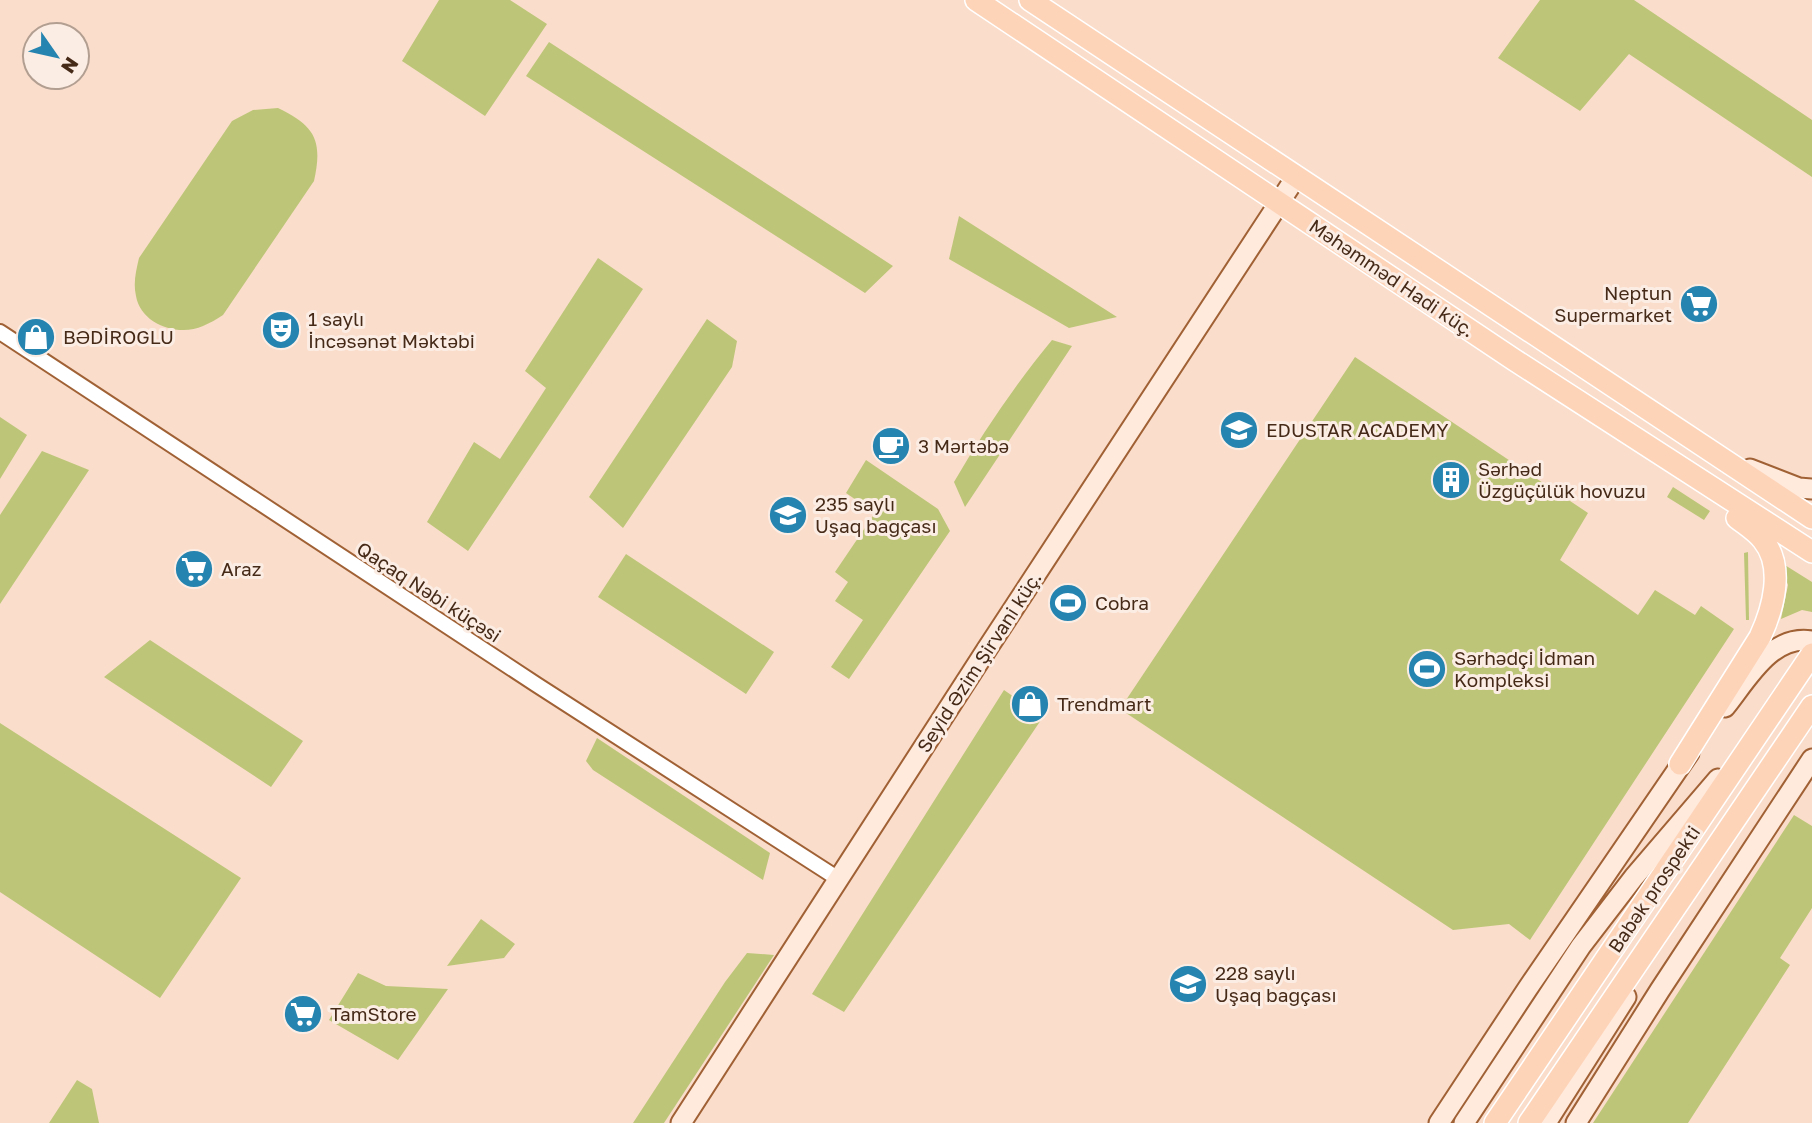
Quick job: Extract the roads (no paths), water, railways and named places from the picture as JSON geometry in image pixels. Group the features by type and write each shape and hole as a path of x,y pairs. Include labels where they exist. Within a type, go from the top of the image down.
{"main road":[{"name":"Məhəmməd Hadi küç.","path":"976,0 1513,359 1812,552"},
{"name":"Məhəmməd Hadi küç.","path":"1030,0 1812,518"},
{"name":"Seyid Əzim Şirvani küç.","path":"681,1123 1296,177"},
{"path":"1513,359 1559,400 1812,565"},
{"path":"1714,453 1771,479 1799,488 1812,489"},
{"path":"1439,1123 1680,764 1760,637 1769,618 1773,599 1773,567 1764,542 1737,518"},
{"path":"1680,764 1771,653 1783,644 1797,639 1812,641"},
{"name":"Babək prospekti","path":"1495,1123 1812,654"},
{"name":"Babək prospekti","path":"1530,1123 1812,706"},
{"path":"1464,1123 1581,946 1634,877 1767,722"},
{"path":"1546,1123 1790,738"},
{"path":"1576,1123 1812,760"}],"street":[{"name":"Qaçaq Nəbi küçəsi","path":"0,332 537,685 840,880"}],"place":[{"name":"Neptun Supermarket","path":"1699,304"},
{"name":"1 saylı İncəsənət Məktəbi","path":"281,330"},
{"name":"BƏDİROĞLU","path":"36,337"},
{"name":"EDUSTAR ACADEMY","path":"1239,430"},
{"name":"3 Mərtəbə","path":"891,446"},
{"name":"Sərhəd Üzgüçülük hovuzu","path":"1451,480"},
{"name":"235 saylı Uşaq bağçası","path":"788,515"},
{"name":"Araz","path":"194,569"},
{"name":"Cobra","path":"1068,603"},
{"name":"Sərhədçi İdman Kompleksi","path":"1427,669"},
{"name":"Trendmart","path":"1030,704"},
{"name":"228 saylı Uşaq bağçası","path":"1188,984"},
{"name":"TamStore","path":"303,1014"}]}
